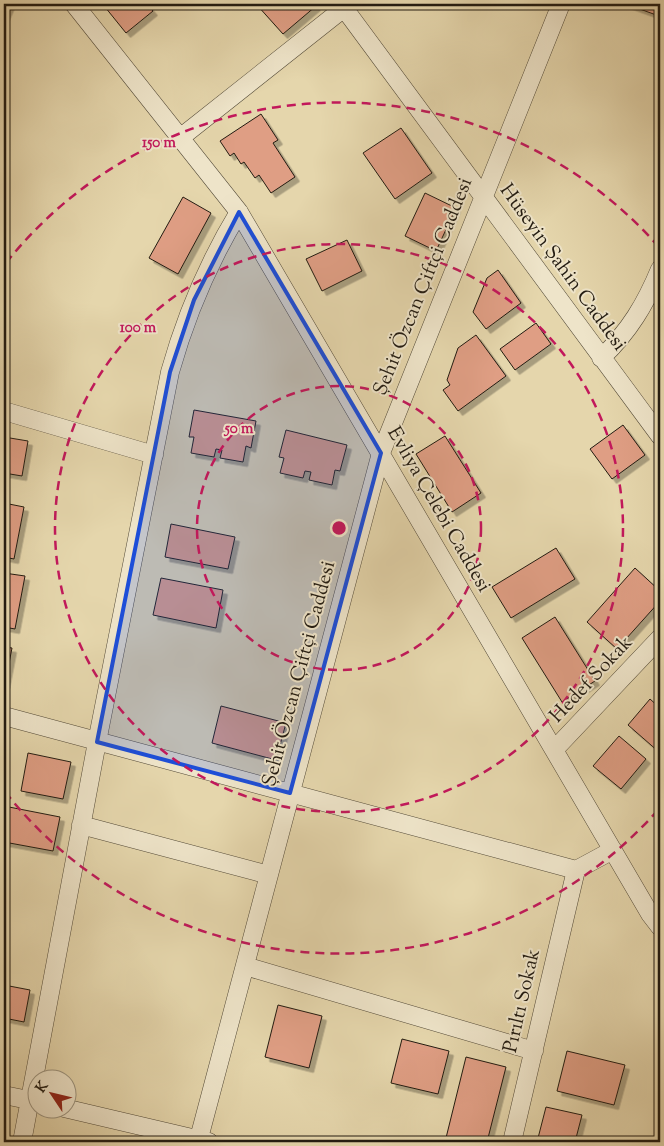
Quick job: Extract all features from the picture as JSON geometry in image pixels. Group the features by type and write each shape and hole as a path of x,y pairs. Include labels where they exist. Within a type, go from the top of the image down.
{"street":[{"name":"Evliya Çelebi Caddesi","path":"74,4 239,212 650,914 660,927"},
{"name":"Şehit Özcan Çiftçi Caddesi","path":"202,1141 245,966 380,453 561,4"},
{"path":"180,138 343,6"},
{"name":"Hüseyin Şahin Caddesi","path":"343,6 660,436"},
{"path":"39,1068 81,825 170,372 180,336 207,270 239,212"},
{"path":"601,358 613,347 645,304 660,269"},
{"path":"4,411 154,455"},
{"name":"Hedef Sokak","path":"554,750 660,638"},
{"path":"4,716 576,870 613,850"},
{"path":"81,825 269,875"},
{"name":"Pırıltı Sokak","path":"512,1142 576,870"},
{"path":"245,966 534,1051"},
{"path":"4,1095 28,1101"},
{"path":"78,1111 202,1141"},
{"path":"22,1142 29,1118"}],"highlighted area":[{"path":"239,212 381,453 290,793 97,742 170,372 194,300"}],"building":[{"path":"4,4 10,4 4,18"},
{"path":"109,4 147,4 153,11 126,33 105,7"},
{"path":"258,4 314,4 316,6 283,34"},
{"path":"626,4 660,4 660,13 659,16"},
{"path":"261,114 278,140 273,143 295,177 271,193 259,175 255,178 244,162 241,164 234,153 230,156 220,141"},
{"path":"401,128 432,173 395,199 363,153"},
{"path":"425,193 456,208 436,251 405,236"},
{"path":"183,197 211,213 178,274 149,258"},
{"path":"347,240 362,271 322,291 306,259"},
{"path":"498,270 521,303 486,329 473,312 487,278"},
{"path":"536,323 551,344 515,370 500,349"},
{"path":"476,335 506,376 458,411 443,390 450,385 447,380 458,348"},
{"path":"194,410 256,421 251,448 246,446 243,462 220,458 222,450 216,449 214,457 191,453 194,437 189,437"},
{"path":"623,425 645,455 612,479 590,449"},
{"path":"286,430 347,445 340,471 335,470 332,485 309,480 311,472 305,471 303,478 280,473 284,458 279,457"},
{"path":"445,436 481,493 452,512 416,454"},
{"path":"4,437 28,441 22,476 4,473"},
{"path":"4,503 24,507 14,559 4,557"},
{"path":"171,524 235,537 228,569 165,557"},
{"path":"556,548 575,579 511,618 492,587"},
{"path":"635,568 660,591 660,601 617,649 587,622"},
{"path":"4,573 25,576 15,629 4,627"},
{"path":"161,578 223,590 216,628 153,615"},
{"path":"555,617 595,681 562,702 522,638"},
{"path":"4,647 12,648 5,684 4,684"},
{"path":"650,699 660,708 659,752 628,725"},
{"path":"221,706 286,723 276,760 212,743"},
{"path":"619,736 646,759 621,789 593,766"},
{"path":"28,753 71,762 63,799 21,791"},
{"path":"9,807 60,817 53,851 4,842"},
{"path":"4,985 30,990 24,1022 4,1018"},
{"path":"278,1005 322,1016 309,1068 265,1057"},
{"path":"402,1039 449,1051 438,1094 391,1083"},
{"path":"567,1051 625,1065 614,1105 557,1091"},
{"path":"466,1057 506,1067 487,1142 445,1142"},
{"path":"546,1107 582,1115 575,1142 537,1142"}]}
